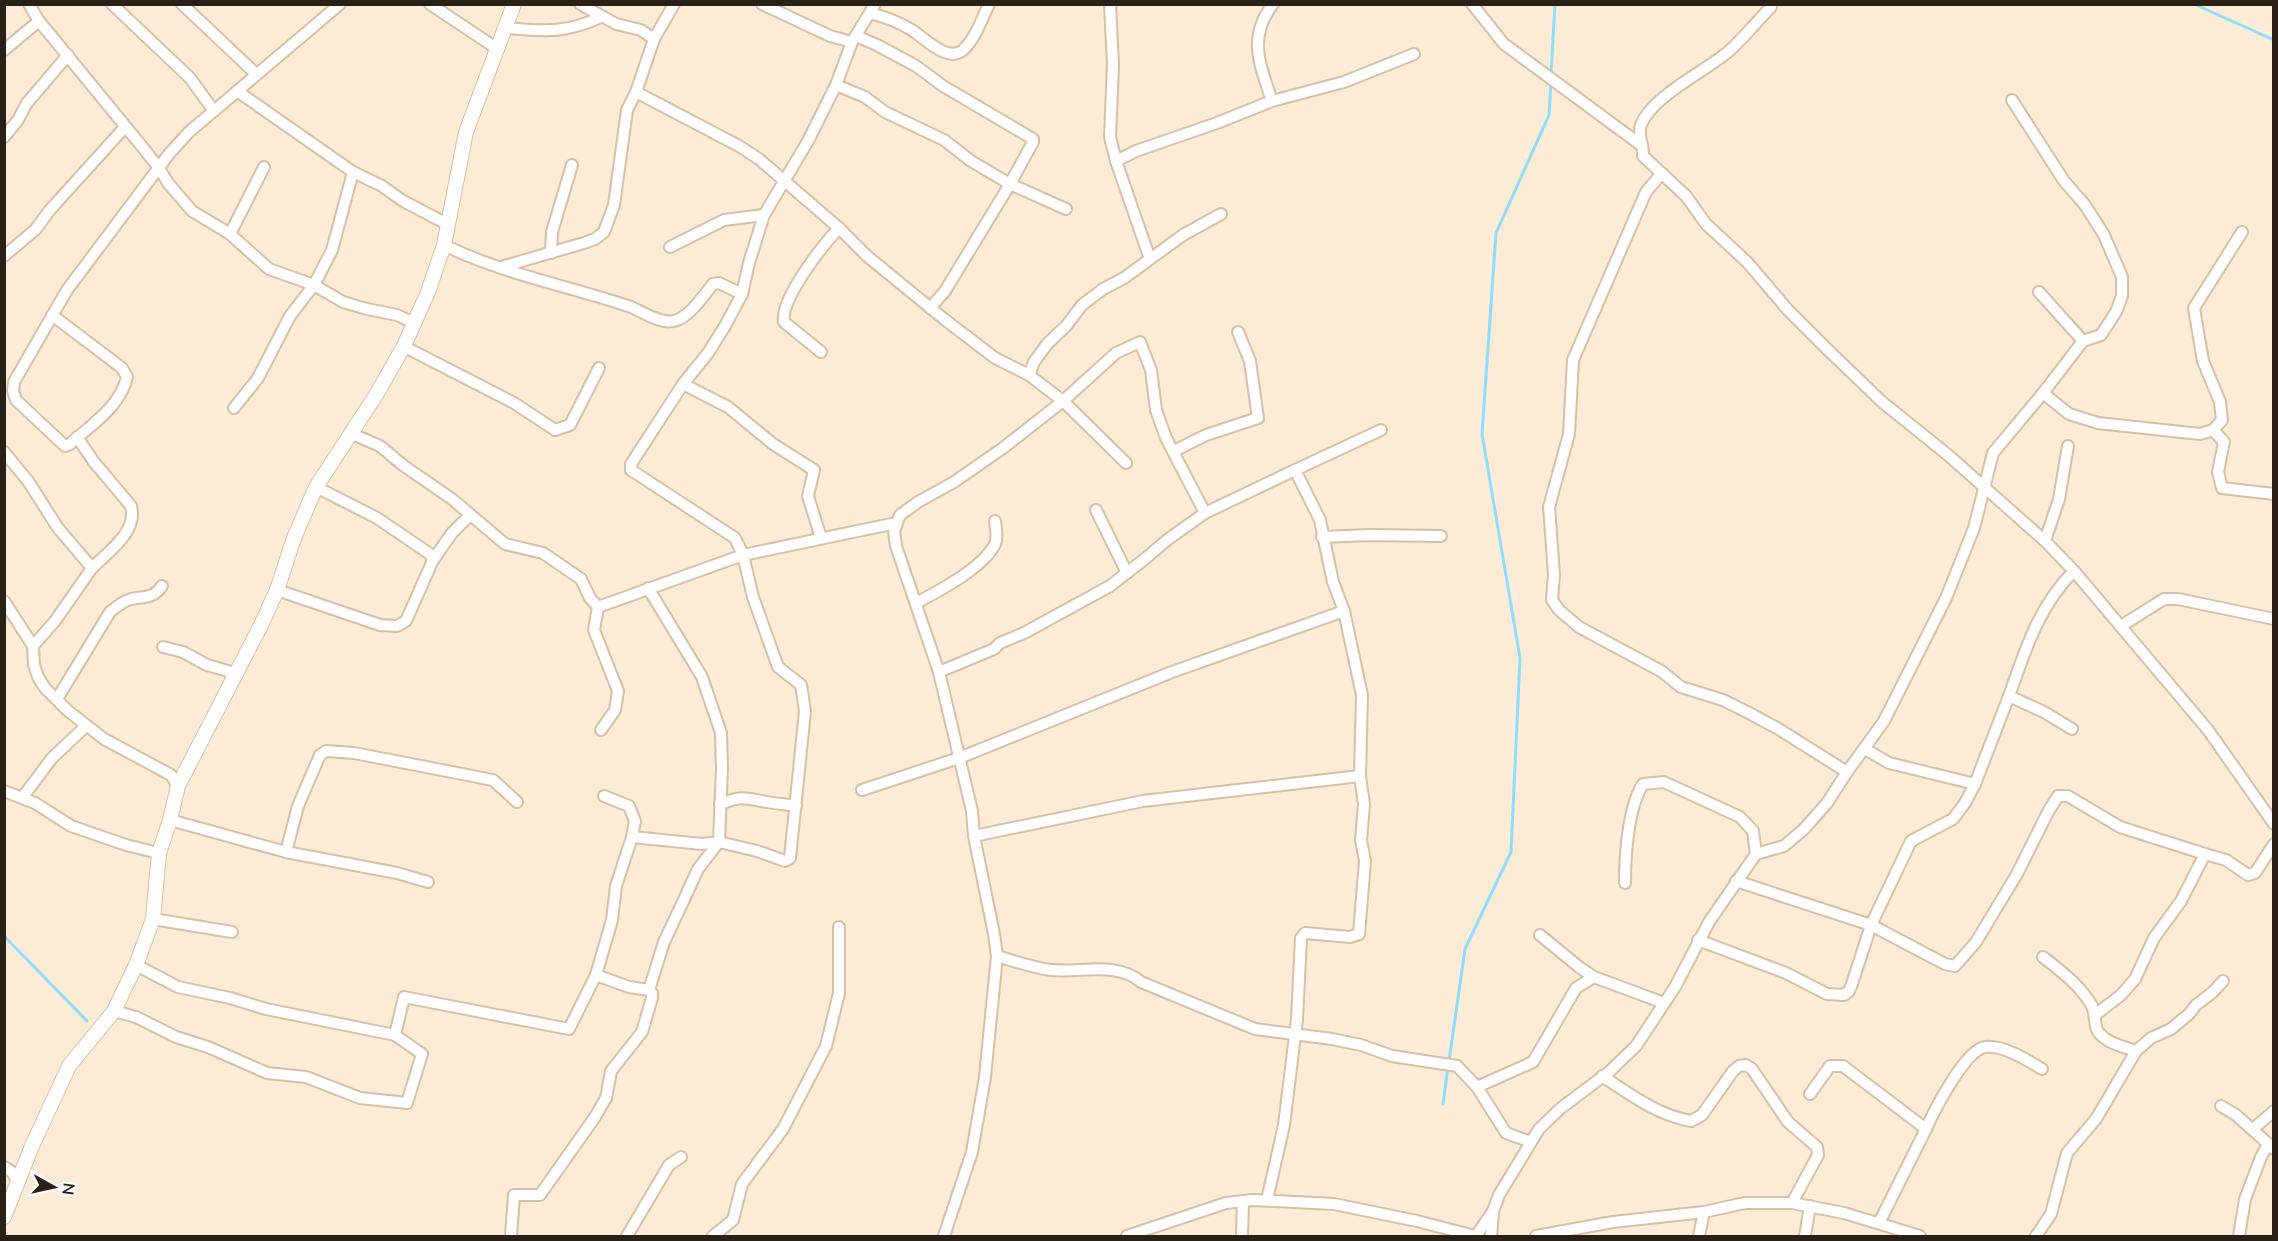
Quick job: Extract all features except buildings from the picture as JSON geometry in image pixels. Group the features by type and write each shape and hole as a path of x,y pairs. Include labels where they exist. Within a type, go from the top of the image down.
{"street":[{"path":"29,4 39,21 192,211 231,234 269,269 314,285 343,302 397,315 414,323"},
{"path":"112,4 189,78 214,111"},
{"path":"182,4 256,74"},
{"path":"52,315 122,368 128,377 125,388 115,404 65,446 16,400 13,391 18,374 37,344 52,315 67,290 189,132 340,4"},
{"path":"430,4 496,48"},
{"path":"4,1216 69,1066 114,1011 136,965 153,919 159,853 178,786 204,739 277,590 294,538 316,487 376,395 403,346 428,292 449,225 466,132 514,4"},
{"path":"580,4 601,17 616,24 641,30 654,39"},
{"path":"501,267 595,239 604,232 614,205 627,110 636,92 654,39 674,4"},
{"path":"762,4 830,36 877,45 1033,139 1010,184 945,291 930,308"},
{"path":"632,837 702,844 719,842 757,851 785,861 790,858 805,711 801,685 778,667 753,597 743,555 735,538 632,470 631,464 682,384 708,353 742,294 764,215 799,158 836,85 854,39 872,9 912,30 948,54 958,53 964,49 989,4"},
{"path":"1110,4 1113,65 1110,136 1150,259"},
{"path":"1272,101 1260,65 1258,37 1259,28 1273,4"},
{"path":"1472,4 1504,44 1644,147"},
{"path":"1771,7 1731,50 1672,90 1646,116 1640,127 1639,137 1644,147 1643,156 1686,196 1706,224 1747,262 1788,310 1881,401 2045,541 2074,571 2208,730 2274,824"},
{"path":"506,28 545,31 574,28 601,17"},
{"path":"4,50 39,21"},
{"path":"1116,160 1272,101 1344,82 1414,54"},
{"path":"4,137 18,120 27,103 68,56"},
{"path":"836,85 865,97 885,111 944,141 971,161 1010,184 1066,209"},
{"path":"237,91 353,172 449,225"},
{"path":"636,92 739,146 785,180 867,256 930,308 995,358 1029,375 1063,401 1126,463"},
{"path":"1127,1236 1226,1203 1267,1200 1334,1204 1454,1233 1476,1236 1493,1211 1531,1142 1549,1119 1636,1046 1675,987 1698,940 1756,854 1790,842 1827,803 1846,772 1884,721 1946,598 1974,528 1992,453 2083,341 2101,335 2116,312 2121,296 2122,277 2104,235 2085,204 2064,181 2012,100"},
{"path":"4,256 36,229 49,211 125,127"},
{"path":"551,253 552,232 572,165"},
{"path":"231,234 264,167"},
{"path":"234,408 258,378 290,316 314,285 332,250 353,172"},
{"path":"1661,174 1646,192 1573,360 1569,434 1549,507 1554,574 1552,600 1559,610 1579,627 1661,670 1681,687 1723,700 1749,713 1778,728 1846,772"},
{"path":"1029,375 1034,362 1048,343 1066,326 1082,305 1183,235 1221,214"},
{"path":"670,247 724,220 764,215"},
{"path":"821,352 784,322 783,313 822,246 839,228"},
{"path":"2043,393 2069,414 2098,423 2200,434 2212,430 2222,420 2220,402 2204,361 2194,308 2242,232"},
{"path":"444,245 471,258 632,308 665,321 673,321 687,314 713,284 719,283 742,294"},
{"path":"2038,292 2083,341"},
{"path":"1174,451 1206,435 1258,418 1250,361 1238,332"},
{"path":"944,1236 972,1152 985,1077 997,956 974,836 972,811 939,672 896,546 894,531 896,523 900,515 954,482 1063,401 1116,353 1140,342 1151,370 1156,410 1166,438 1205,513"},
{"path":"403,346 514,403 555,430 570,425 599,368"},
{"path":"682,384 729,407 773,444 814,470 808,496 821,538"},
{"path":"939,672 994,649 1000,643 1024,633 1110,585 1205,513 1381,430"},
{"path":"2212,430 2224,442 2218,472 2222,488 2274,494"},
{"path":"350,434 380,446 404,466 452,499 505,544 543,553 581,579 590,598 598,607"},
{"path":"33,646 62,612 92,568 120,541 129,528 133,514 131,506 94,462 77,437"},
{"path":"2045,541 2059,499 2067,446"},
{"path":"4,452 28,481 58,528 92,568"},
{"path":"1267,1200 1284,1125 1295,1035 1302,938 1305,933 1350,937 1359,934 1365,861 1361,840 1364,804 1360,776 1362,695 1344,611 1333,582 1320,520 1295,470"},
{"path":"316,487 377,518 430,554 433,560"},
{"path":"1096,510 1127,573"},
{"path":"277,590 380,625 397,626 406,621 433,560 452,533 470,515"},
{"path":"916,603 957,580 986,555 996,543 995,521"},
{"path":"598,607 743,555 896,523"},
{"path":"1322,537 1441,536"},
{"path":"1698,940 1785,973 1827,994 1838,996 1849,991 1870,925 1911,841 1953,819 1965,803 1975,784 2031,635 2058,586 2074,571"},
{"path":"57,699 110,612 131,598 148,598 157,593 162,586"},
{"path":"648,588 702,677 721,733 719,842 698,869 664,942 649,990"},
{"path":"2121,626 2164,599 2178,599 2274,619"},
{"path":"4,601 33,646 34,665 38,677 67,710 86,726 125,752 151,762 171,775 178,786"},
{"path":"598,607 594,630 618,691 615,710 601,730"},
{"path":"862,790 959,758 1172,672 1344,611"},
{"path":"163,647 183,652 228,671 234,678"},
{"path":"2009,696 2044,712 2072,729"},
{"path":"22,798 52,758 86,726"},
{"path":"1865,748 1889,763 1975,784"},
{"path":"286,852 298,806 320,755 326,751 354,753 493,780 517,802"},
{"path":"974,836 1143,801 1360,776"},
{"path":"1625,883 1629,828 1643,783 1664,782 1740,817 1753,831 1756,854"},
{"path":"4,791 35,803 71,826 159,853"},
{"path":"394,1035 404,998 569,1029 596,975 612,920 616,886 635,821 629,806 604,796"},
{"path":"1736,881 1870,925 1945,964 1955,966 1976,942 2017,874 2058,796 2068,796 2120,827 2226,860 2248,875 2255,873 2274,844"},
{"path":"720,804 737,798 751,797 796,806"},
{"path":"170,820 286,852 397,873 428,882"},
{"path":"2095,1015 2121,995 2135,979 2154,938 2181,901 2205,854"},
{"path":"153,919 232,932"},
{"path":"713,1236 733,1220 742,1184 783,1129 826,1046 839,993 839,927"},
{"path":"1540,935 1579,967 1594,976 1664,1003"},
{"path":"997,956 1051,970 1119,970 1132,975 1141,982 1255,1029 1332,1039 1361,1045 1392,1056 1457,1066 1477,1087 1506,1133 1531,1142"},
{"path":"2043,957 2068,977 2091,1005 2095,1015 2095,1027 2102,1037 2136,1051"},
{"path":"114,1011 136,1017 176,1037 208,1047 267,1073 306,1077 360,1098 407,1103 422,1054 394,1035 300,1017 178,987 161,976 136,965"},
{"path":"511,1236 514,1195 540,1195 606,1098 611,1071 642,1032 652,993 649,990 629,987 596,975"},
{"path":"1477,1087 1533,1062 1576,988 1594,976"},
{"path":"2036,1236 2051,1214 2067,1153 2096,1119 2136,1051 2151,1038 2171,1029 2223,981"},
{"path":"1879,1222 1941,1097 1974,1052 1986,1047 2002,1050 2042,1069"},
{"path":"1810,1094 1830,1066 1835,1064 1843,1066 1874,1087 1904,1115 1926,1130"},
{"path":"1602,1076 1649,1108 1691,1121 1702,1115 1733,1071 1739,1066 1746,1065 1752,1069 1788,1122 1817,1147 1818,1155 1792,1203"},
{"path":"2221,1106 2253,1129 2271,1146 2260,1157 2245,1199 2239,1236"},
{"path":"2253,1129 2274,1111"},
{"path":"627,1236 669,1165 681,1157"},
{"path":"4,1167 12,1172 18,1182"},
{"path":"1242,1236 1243,1201"},
{"path":"1536,1236 1613,1222 1704,1212 1745,1203 1792,1203 1879,1222 1920,1236"},
{"path":"1805,1236 1810,1206"},
{"path":"1491,1236 1493,1211"},
{"path":"1699,1236 1704,1212"}],"waterway":[{"path":"1551,74 1555,4"},
{"path":"2194,4 2274,40"},
{"path":"1449,1061 1465,949 1511,852 1520,658 1482,434 1496,233 1549,115 1551,81"},
{"path":"4,936 87,1021"},
{"path":"1443,1104 1448,1067"}]}
